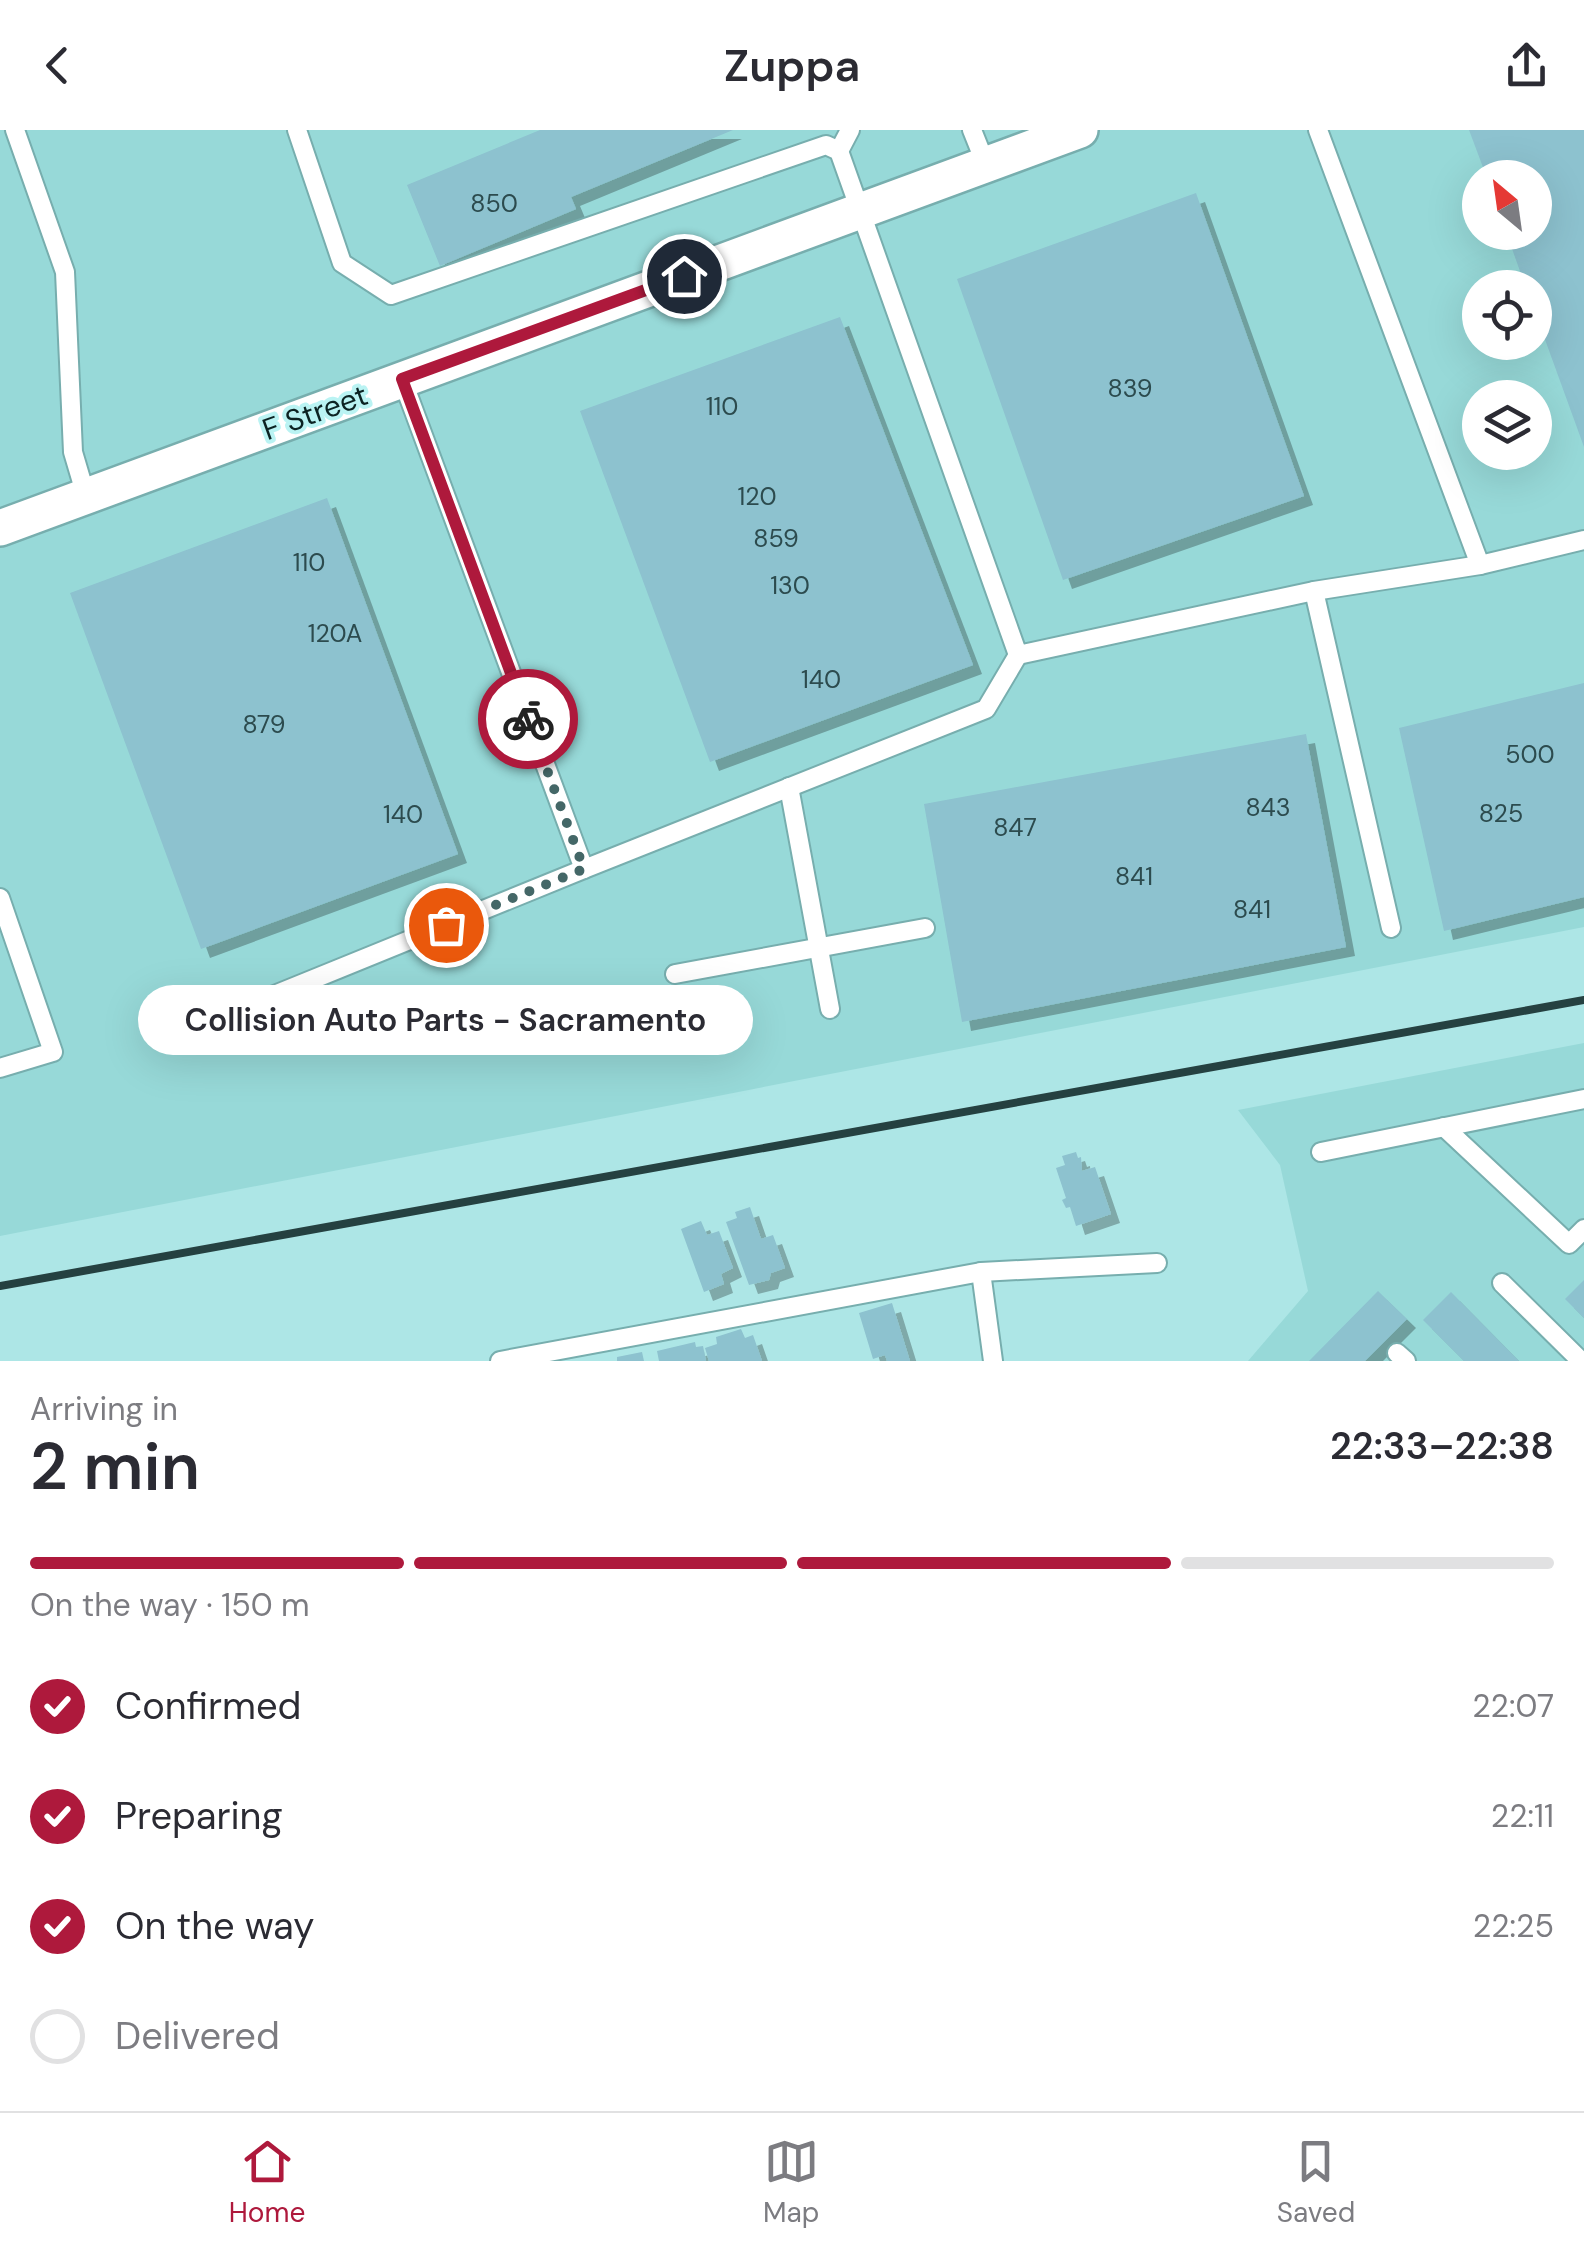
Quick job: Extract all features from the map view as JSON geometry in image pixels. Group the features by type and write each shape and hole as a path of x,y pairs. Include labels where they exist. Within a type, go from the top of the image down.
{"street":[{"name":"F Street","path":"0,528 1080,130"}],"lane":[{"path":"15,130 64,272 73,452 86,496"},
{"path":"297,130 342,263 391,296 826,145 838,151 1018,655"},
{"path":"838,151 850,130"},
{"path":"972,130 986,164"},
{"path":"1318,130 1480,566"},
{"path":"402,379 584,869"},
{"path":"240,1009 986,709 1018,655 1314,591 1480,566 1584,540"},
{"path":"1314,591 1391,928"},
{"path":"789,787 830,1009"},
{"path":"0,898 52,1052 0,1068"},
{"path":"675,974 925,928"},
{"path":"1321,1152 1584,1099"},
{"path":"1444,1127 1569,1244 1584,1230"},
{"path":"500,1361 981,1272 1157,1263"},
{"path":"981,1272 993,1361"},
{"path":"1502,1282 1581,1361"}],"shaded area":[{"path":"0,130 1584,130 1584,927 0,1236"},
{"path":"1584,1043 1584,1361 1248,1361 1308,1291 1280,1165 1238,1110"}],"building":[{"path":"540,130 733,130 571,197 576,209 440,266 407,185"},
{"path":"1469,130 1584,130 1584,447 1552,359 1552,270 1520,270 1512,250 1552,250 1552,160 1480,160"},
{"path":"1196,193 1304,496 1063,580 957,279"},
{"path":"840,317 973,665 710,762 580,411"},
{"path":"327,498 458,854 201,949 70,593"},
{"path":"1584,683 1584,897 1444,931 1399,728"},
{"path":"1306,734 1346,947 962,1022 924,804"},
{"path":"1076,1152 1081,1157 1082,1171 1095,1167 1111,1214 1076,1226 1070,1207 1066,1208 1062,1200 1066,1198 1056,1168 1065,1165 1062,1156"},
{"path":"750,1207 761,1239 773,1235 785,1268 771,1273 769,1280 749,1285 726,1222 737,1218 735,1212"},
{"path":"701,1221 707,1235 719,1231 733,1268 721,1274 724,1284 704,1292 681,1229"},
{"path":"1584,1280 1584,1318 1565,1299"},
{"path":"1378,1291 1407,1319 1365,1361 1309,1361"},
{"path":"1451,1292 1519,1361 1464,1361 1423,1320"},
{"path":"892,1303 910,1361 887,1361 885,1355 873,1359 859,1313"},
{"path":"741,1329 745,1338 753,1335 762,1361 709,1361 705,1348 717,1344 716,1337"},
{"path":"695,1342 696,1347 703,1346 706,1361 659,1361 657,1351"},
{"path":"642,1352 644,1361 617,1361 617,1357"}],"railway":[{"path":"0,1286 1584,1000"}],"way so far":[{"path":"446,925 584,869 528,719"}],"place":[{"name":"Collision Auto Parts - Sacramento","path":"446,925"}],"route":[{"path":"528,719 402,379 684,276"}]}
